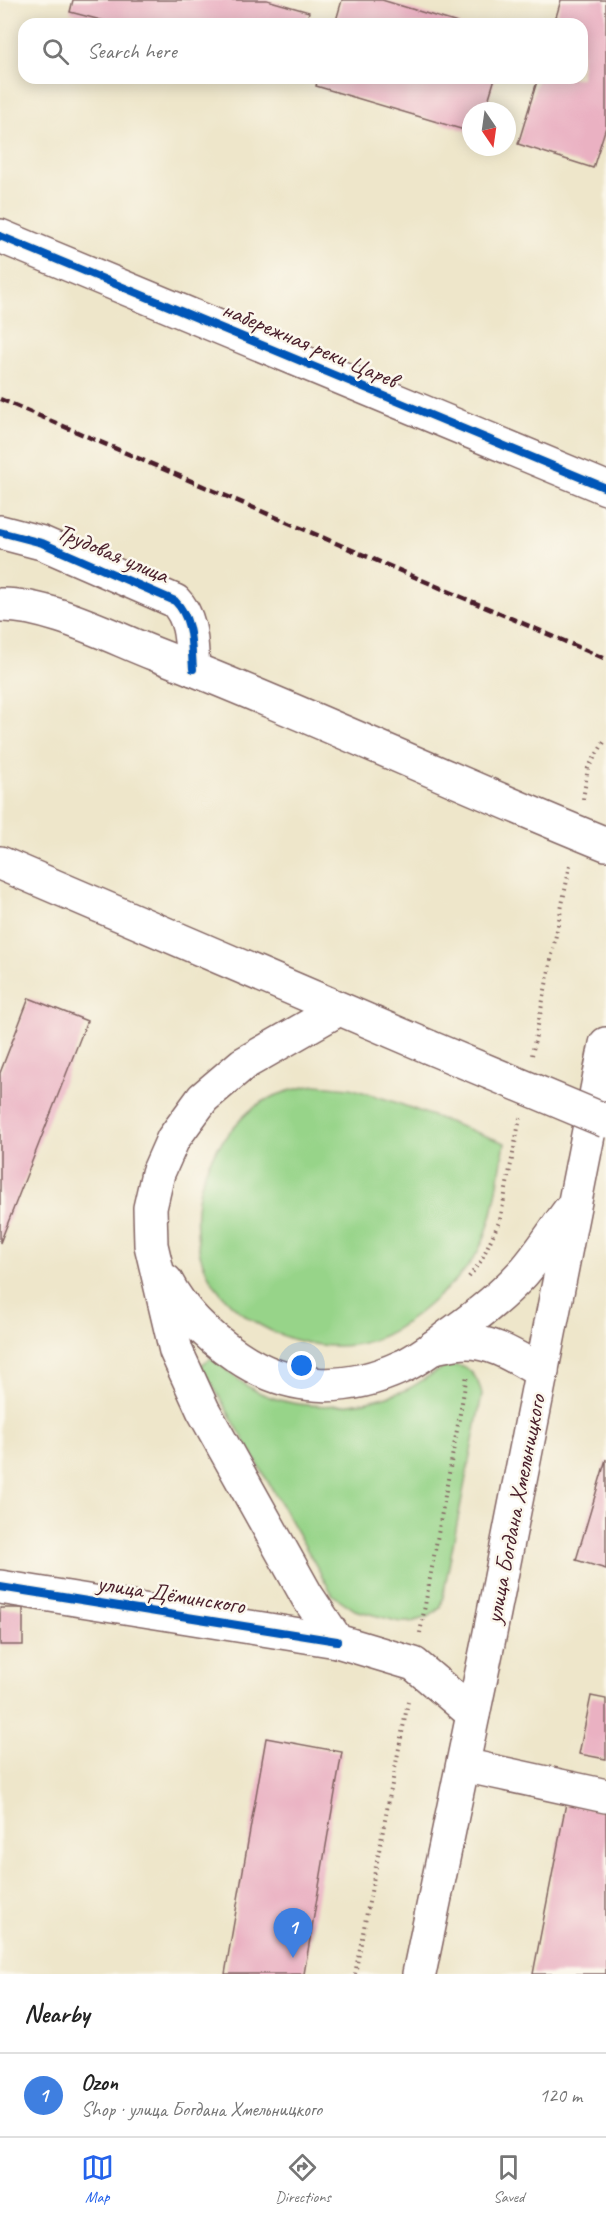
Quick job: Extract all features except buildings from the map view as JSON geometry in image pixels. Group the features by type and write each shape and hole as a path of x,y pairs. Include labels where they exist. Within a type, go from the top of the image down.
{"main road":[{"name":"набережная реки Царев","path":"0,236 606,488"},
{"name":"Трудовая улица","path":"0,531 42,543 175,601 188,622 193,669"},
{"path":"0,605 16,605 44,611 193,669 606,844"},
{"path":"0,863 606,1121"},
{"path":"337,1641 307,1596 202,1410 176,1351 151,1245 150,1208 158,1173 173,1139 204,1098 243,1064 339,1009"},
{"name":"улица Богдана Хмельницкого","path":"419,1974 463,1765 606,1044"},
{"path":"151,1245 167,1284 191,1317 220,1344 255,1368 294,1382 332,1386 370,1379 403,1367 496,1301 524,1272 575,1202"},
{"path":"434,1347 466,1342 483,1344 506,1352 542,1372"},
{"name":"улица Дёминского","path":"0,1587 337,1641 414,1664 473,1714"},
{"path":"463,1765 606,1796"}],"green space":[{"path":"316,1085 350,1088 505,1143 488,1227 477,1253 468,1266 425,1308 396,1329 364,1343 352,1345 329,1346 306,1343 282,1336 260,1325 222,1295 209,1275 198,1243 197,1208 201,1185 217,1149 238,1122 259,1104 284,1092"},
{"path":"211,1358 247,1386 265,1395 304,1405 345,1405 384,1397 403,1391 439,1370 452,1366 464,1367 472,1373 482,1394 441,1607 430,1616 412,1622 400,1622 355,1610 333,1595 201,1365"}],"railway":[{"path":"0,399 606,659"}],"cycle path":[{"path":"0,236 606,488"},
{"path":"0,532 42,543 175,601 188,624 193,669"},
{"path":"0,1587 337,1641"}],"place":[{"name":"Ozon","path":"293,1958"}]}
